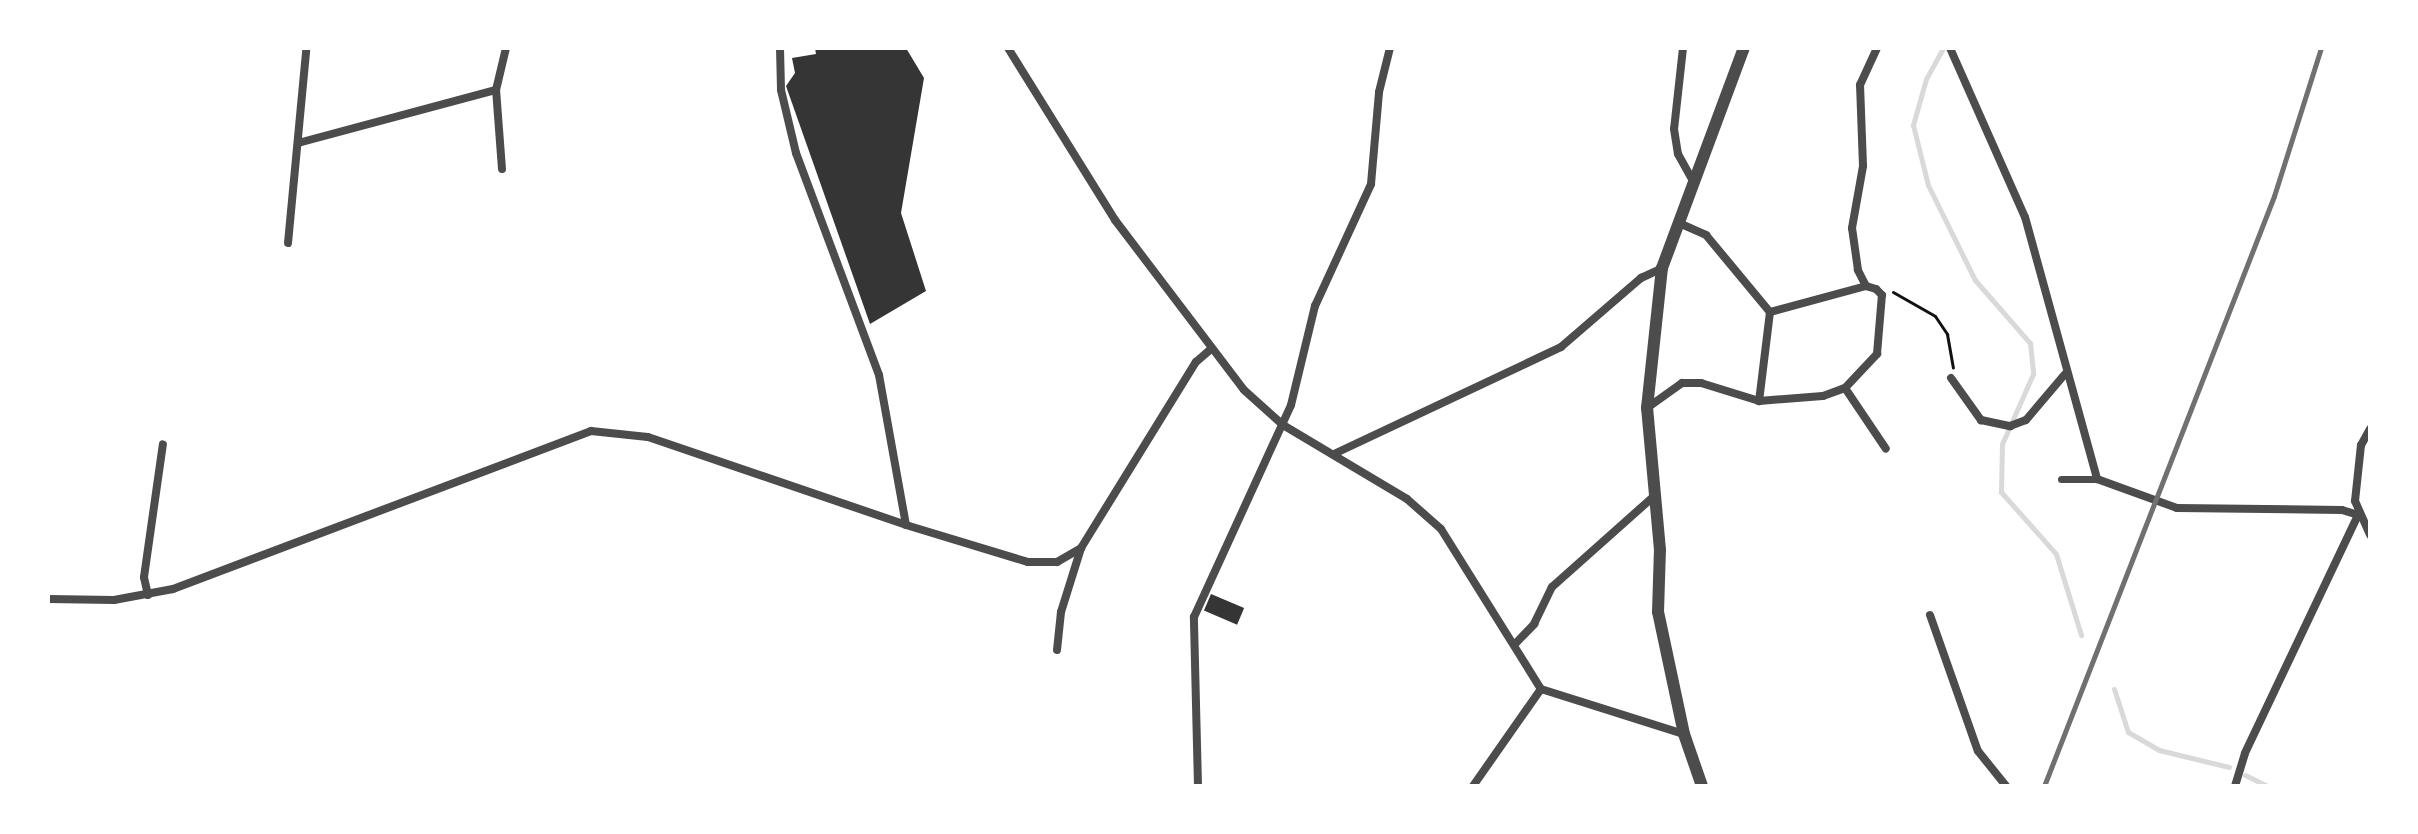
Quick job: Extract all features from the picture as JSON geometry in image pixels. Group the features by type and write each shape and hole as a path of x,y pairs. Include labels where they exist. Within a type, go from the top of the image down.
{"street":[{"path":"502,169 496,90 506,48"},
{"path":"780,48 781,90 796,153 879,375 906,525"},
{"path":"1008,48 1115,220 1211,349 1283,425 1336,453 1407,499 1441,529 1541,689 1684,734"},
{"path":"1198,786 1194,617 1218,556 1283,425 1315,306 1371,184 1379,92 1390,48"},
{"path":"1683,48 1674,129 1678,154 1694,183"},
{"path":"1702,786 1684,734 1658,612 1660,550 1647,408 1662,268 1744,48"},
{"path":"1866,286 1858,270 1852,228 1863,166 1860,85 1877,48"},
{"path":"1952,49 2025,217 2065,374 2097,479"},
{"path":"288,243 306,51"},
{"path":"298,143 496,90"},
{"path":"1679,223 1706,235 1770,312 1759,401"},
{"path":"1336,453 1561,347 1641,278 1662,268"},
{"path":"1647,408 1682,383 1701,383 1759,401 1823,396 1845,388 1877,354 1882,295 1866,286 1770,312"},
{"path":"1057,650 1061,612 1081,548 1196,362 1211,349"},
{"path":"1951,378 1981,420 2010,426 2026,420 2065,374"},
{"path":"1845,388 1886,449"},
{"path":"2235,786 2245,753 2358,515 2361,445 2370,429"},
{"path":"48,599 148,595 591,431 648,437 906,525 1045,564 1081,548"},
{"path":"148,595 144,577 163,444"},
{"path":"2061,479 2097,479 2177,508 2342,510 2358,515 2370,535"},
{"path":"1515,644 1534,624 1552,587 1653,497"},
{"path":"1930,615 1978,751 2006,786"},
{"path":"1473,786 1541,689"}],"path":[{"path":"1878,291 1897,293 1935,316 1952,351 1951,378"}],"building":[{"path":"815,48 906,48 924,78 901,213 926,291 870,324 786,86 795,73 792,58 816,54"},
{"path":"1211,594 1244,608 1237,625 1204,611"}],"waterway":[{"path":"1942,50 1926,79 1913,125 1928,185 1975,280 2030,343 2033,374 2002,444 2001,492 2056,554 2081,635"},
{"path":"2114,689 2128,732 2159,750 2229,767"},
{"path":"2245,775 2268,786"}],"railway":[{"path":"2044,786 2274,196 2321,48"}]}
